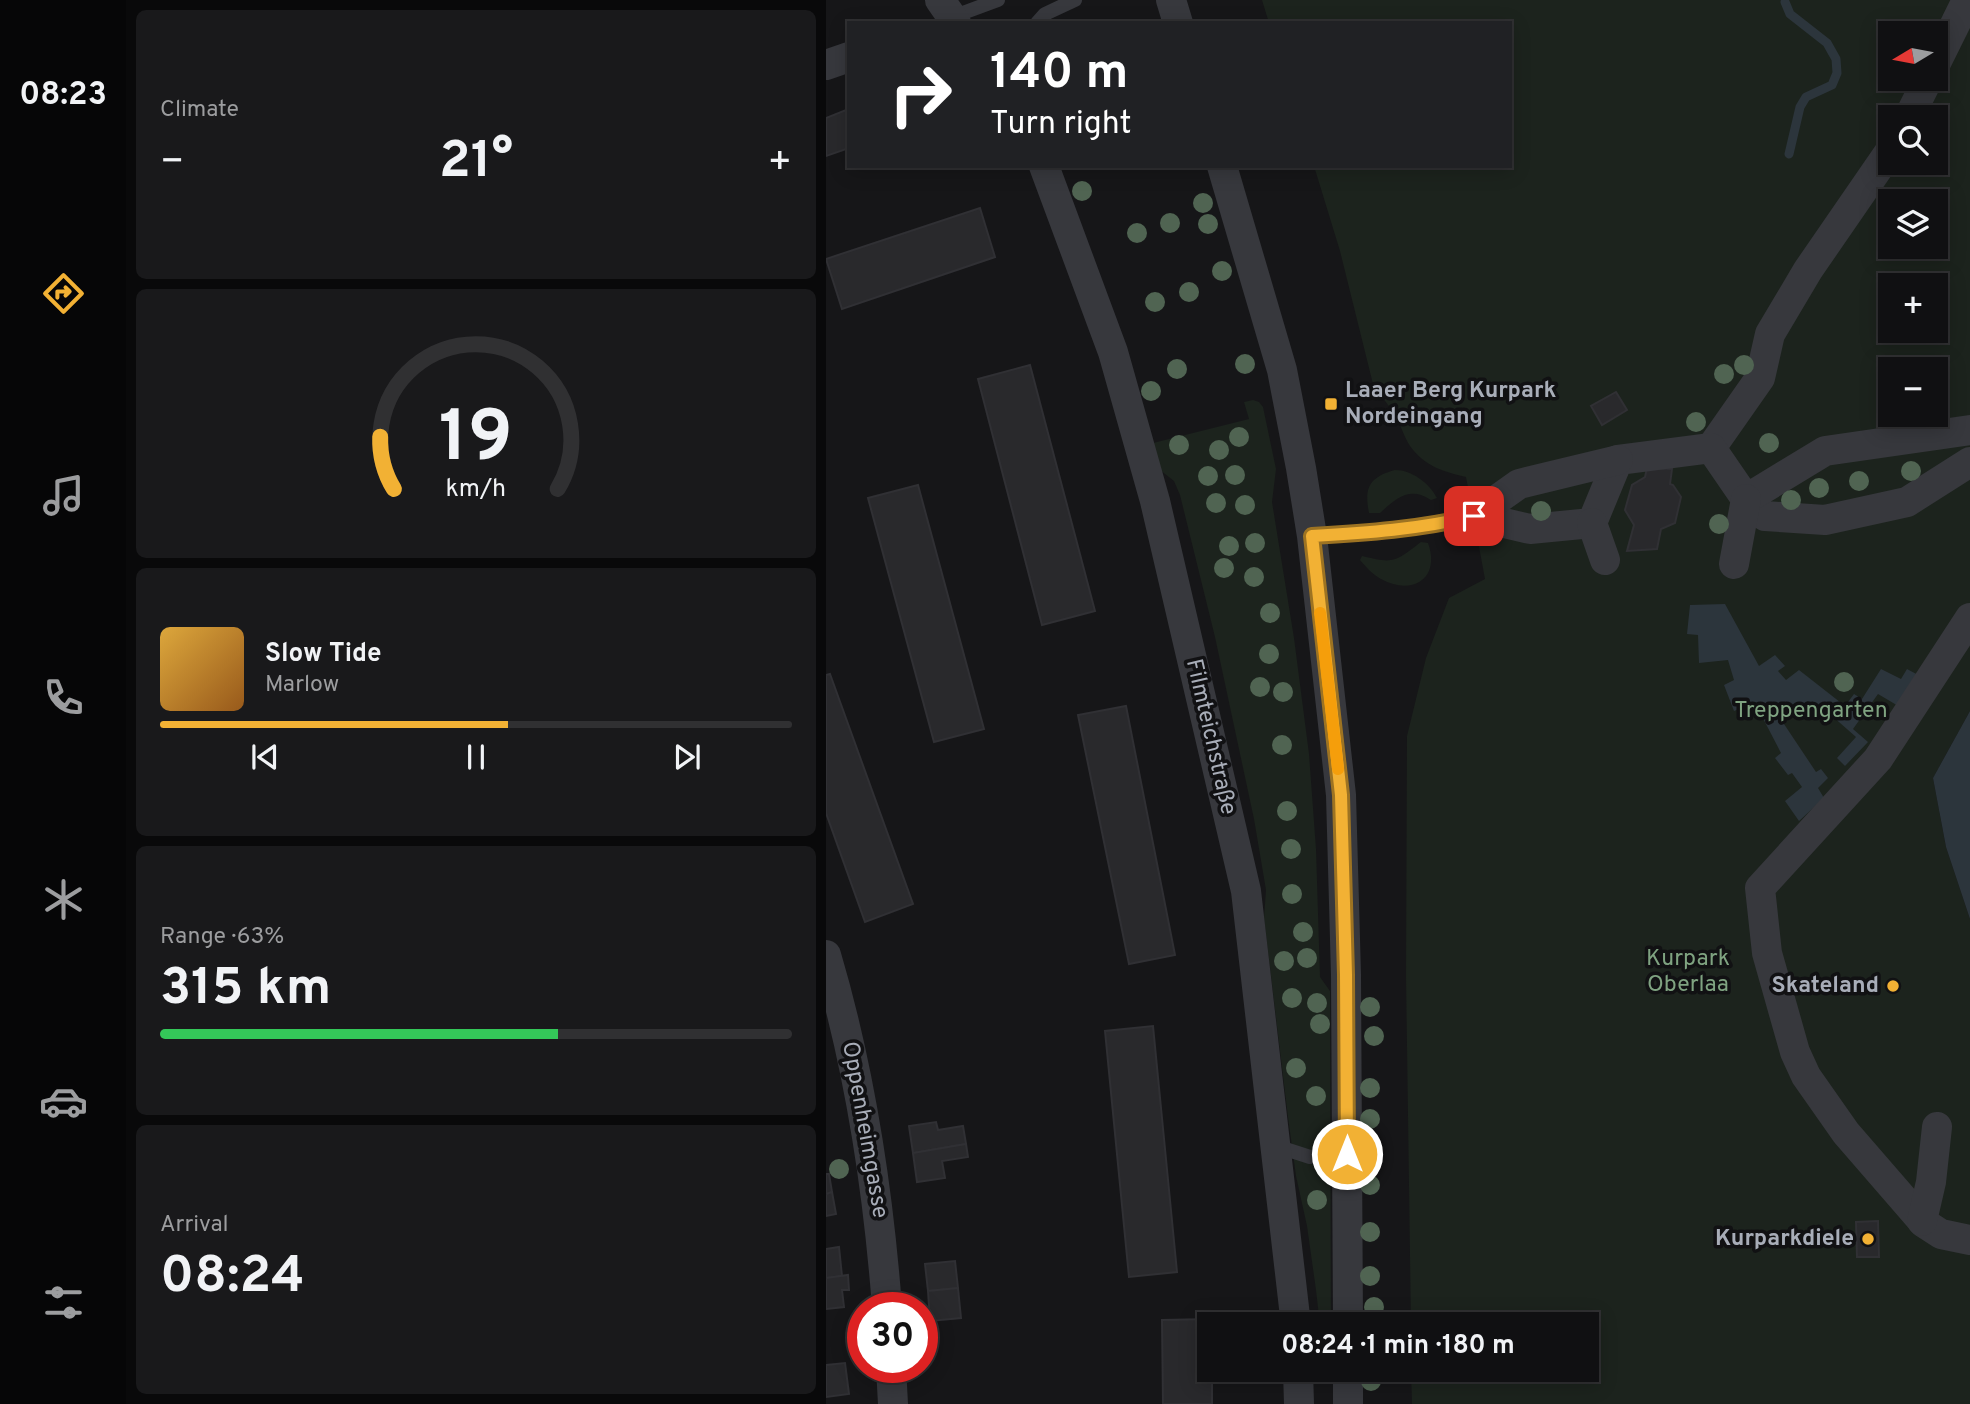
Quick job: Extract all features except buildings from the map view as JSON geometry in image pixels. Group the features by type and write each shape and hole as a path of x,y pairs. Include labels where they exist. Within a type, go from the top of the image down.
{"street":[{"path":"1948,38 1967,0"},
{"path":"826,65 847,58"},
{"name":"Filmteichstraße","path":"1045,168 1113,352 1155,501 1246,891 1295,1312"},
{"path":"1223,168 1282,370 1301,468 1312,536 1341,795 1346,975 1348,1312"},
{"path":"1474,516 1520,484 1618,460 1711,448 1760,378 1770,334 1801,281 1878,169"},
{"path":"1734,564 1746,499 1825,451 1970,430"},
{"path":"1711,448 1746,499 1765,516 1825,520 1907,502 1970,462"},
{"path":"1605,560 1592,523 1618,460"},
{"path":"1474,516 1530,529 1592,523"},
{"path":"1970,618 1878,759 1760,888 1767,953 1795,1052 1806,1076 1846,1133 1922,1221 1941,1234 1970,1240"},
{"name":"Oppenheimgasse","path":"826,955 843,1012 869,1145 883,1247 886,1292"},
{"path":"1922,1221 1931,1182 1937,1127"},
{"path":"1298,1382 1299,1404"},
{"path":"1348,1382 1348,1404"},
{"path":"892,1383 893,1404"}],"lane":[{"path":"947,16 998,0"},
{"path":"1039,21 1045,14 1075,0"},
{"path":"1312,536 1392,530 1474,516"},
{"path":"1276,1146 1310,1157 1347,1154"}],"green space":[{"name":"Kurpark Oberlaa","path":"1262,0 1970,0 1970,711 1933,778 1946,847 1970,919 1970,1404 1412,1404 1411,1382 1599,1382 1599,1312 1411,1312 1406,976 1407,736 1426,658 1449,598 1485,579 1466,477 1435,467 1416,453 1393,412 1373,384 1340,251 1315,168 1512,168 1512,21 1268,21"},
{"path":"1253,400 1263,407 1276,469 1272,502 1309,754 1316,849 1320,977 1330,991 1331,1312 1319,1312 1307,1226 1296,1176 1264,918 1266,890 1254,819 1215,637 1180,495 1174,481 1160,470 1153,443 1249,419 1244,402"},
{"path":"1395,470 1408,472 1419,478 1437,498 1431,500 1410,494 1398,499 1380,513 1369,513 1367,497 1370,485 1379,476"},
{"path":"1421,542 1428,543 1430,566 1427,575 1413,585 1392,584 1381,579 1360,560 1362,556 1394,560"}],"shaded area":[{"path":"1725,604 1759,666 1775,655 1785,666 1778,671 1786,680 1799,670 1845,706 1854,694 1862,699 1881,669 1901,679 1907,669 1920,676 1900,707 1878,694 1853,729 1868,742 1845,766 1837,758 1856,737 1831,715 1826,719 1808,701 1782,721 1816,772 1821,769 1828,778 1818,788 1824,798 1799,821 1785,801 1802,787 1792,773 1788,775 1775,758 1781,753 1755,703 1734,711 1724,685 1734,680 1728,660 1699,663 1698,635 1687,634 1690,605"},
{"path":"1970,711 1970,919 1946,847 1933,778"}],"waterway":[{"path":"1785,2 1790,14 1827,43 1836,59 1837,73 1832,85 1806,97 1800,107 1789,154"}],"slow traffic":[{"path":"1320,613 1338,769"}],"place":[{"name":"Laaer Berg Kurpark Nordeingang","path":"1331,404"},
{"name":"Skateland","path":"1893,986"},
{"name":"Kurparkdiele","path":"1868,1239"}],"route":[{"path":"1347,1154 1341,795 1312,536 1392,530 1474,516"}],"park label":[{"name":"Treppengarten","path":"1811,711"}]}
